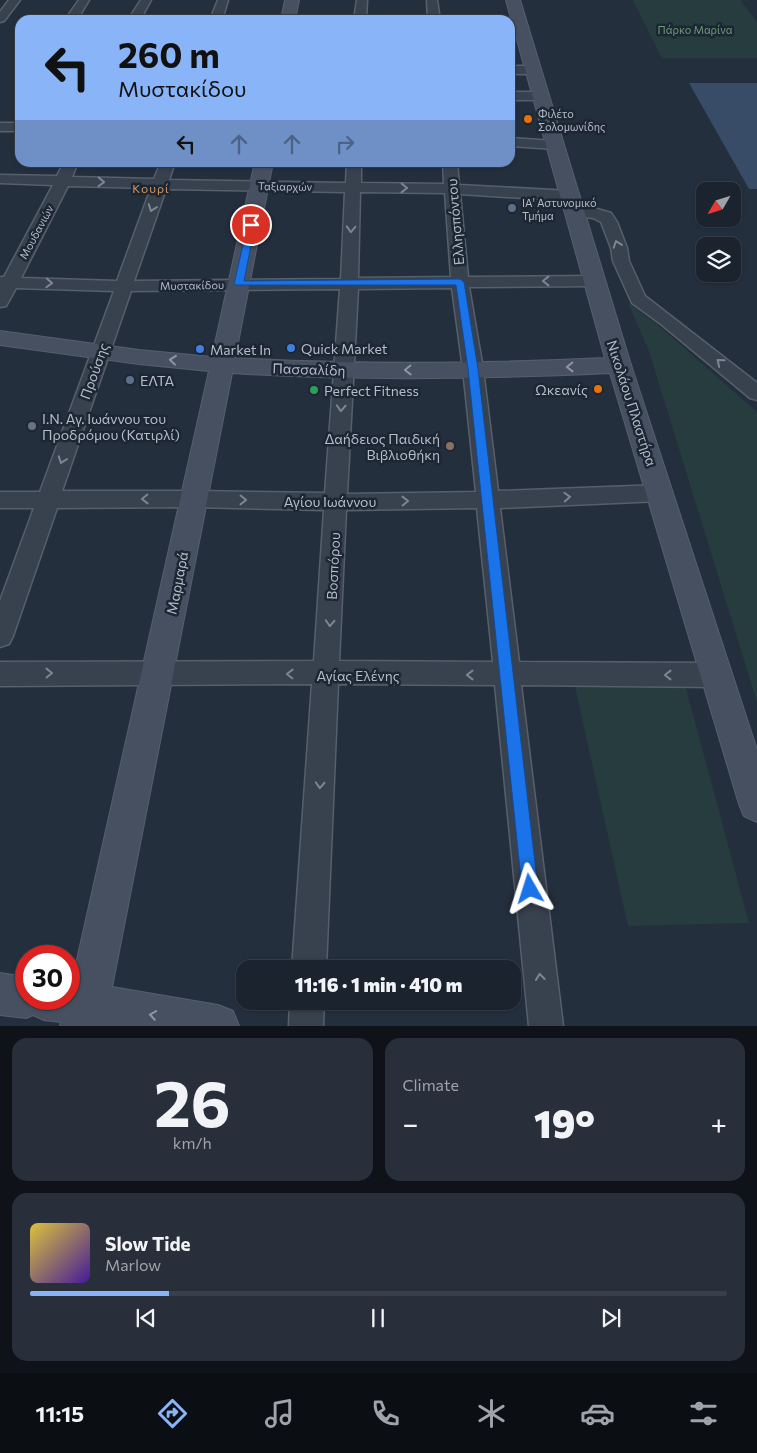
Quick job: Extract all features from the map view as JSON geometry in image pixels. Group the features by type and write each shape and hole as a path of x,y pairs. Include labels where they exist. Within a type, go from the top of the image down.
{"main road":[{"path":"289,15 292,0"},
{"name":"Νικολάου Πλαστήρα","path":"513,0 514,15"},
{"name":"Νικολάου Πλαστήρα","path":"515,26 534,70 619,365 757,804"},
{"name":"Μαρμαρά","path":"85,1015 160,672 263,167"},
{"name":"Πασσαλίδη","path":"0,338 101,352 222,365 343,371 619,365"},
{"path":"0,994 15,996"},
{"path":"72,1010 85,1015 218,1026"}],"street":[{"path":"0,19 15,0"},
{"path":"74,15 84,0"},
{"path":"137,15 146,0"},
{"path":"218,15 223,0"},
{"path":"360,15 362,0"},
{"path":"432,0 434,15"},
{"path":"0,24 13,24"},
{"path":"515,70 534,70"},
{"path":"515,96 541,96"},
{"path":"2,130 15,128"},
{"path":"515,142 555,144"},
{"name":"Μουδανιών","path":"0,302 5,282 63,180 68,167"},
{"name":"Προύσης","path":"0,636 166,167"},
{"name":"Βοσπόρου","path":"310,960 343,371 350,283 354,167"},
{"name":"Ελλησπόντου","path":"450,167 460,282 473,369 546,1026"},
{"name":"Ταξιαρχών","path":"0,179 452,189 572,204 605,216 619,248 621,261 638,299 698,344 757,393"},
{"name":"Μυστακίδου","path":"5,282 124,286 594,281"},
{"name":"Αγίου Ιωάννου","path":"0,500 194,499 336,502 488,500 660,493"},
{"name":"Αγίας Ελένης","path":"0,674 160,672 327,675 716,675"},
{"path":"306,1026 307,1010"}],"green space":[{"name":"Πάρκο Μαρίνα","path":"633,0 740,0 757,22 757,58 662,58"},
{"path":"628,303 658,325 757,412 757,702 649,351"},
{"path":"684,681 749,923 628,926 574,682"}],"water":[{"path":"689,83 757,83 757,189 749,189"}],"place":[{"name":"Φιλέτο Σολομωνίδης","path":"528,119"},
{"name":"ΙΑ' Αστυνομικό Τμήμα","path":"512,208"},
{"name":"Quick Market","path":"291,348"},
{"name":"Market In","path":"200,349"},
{"name":"ΕΛΤΑ","path":"130,380"},
{"name":"Ωκεανίς","path":"598,389"},
{"name":"Perfect Fitness","path":"314,390"},
{"name":"Ι.Ν. Αγ. Ιωάννου του Προδρόμου (Κατιρλί)","path":"32,426"},
{"name":"Δαήδειος Παιδική Βιβλιοθήκη","path":"450,446"}],"district":[{"name":"Κουρί","path":"151,188"}],"route":[{"path":"251,225 239,284 460,282 473,369 530,889"}]}
